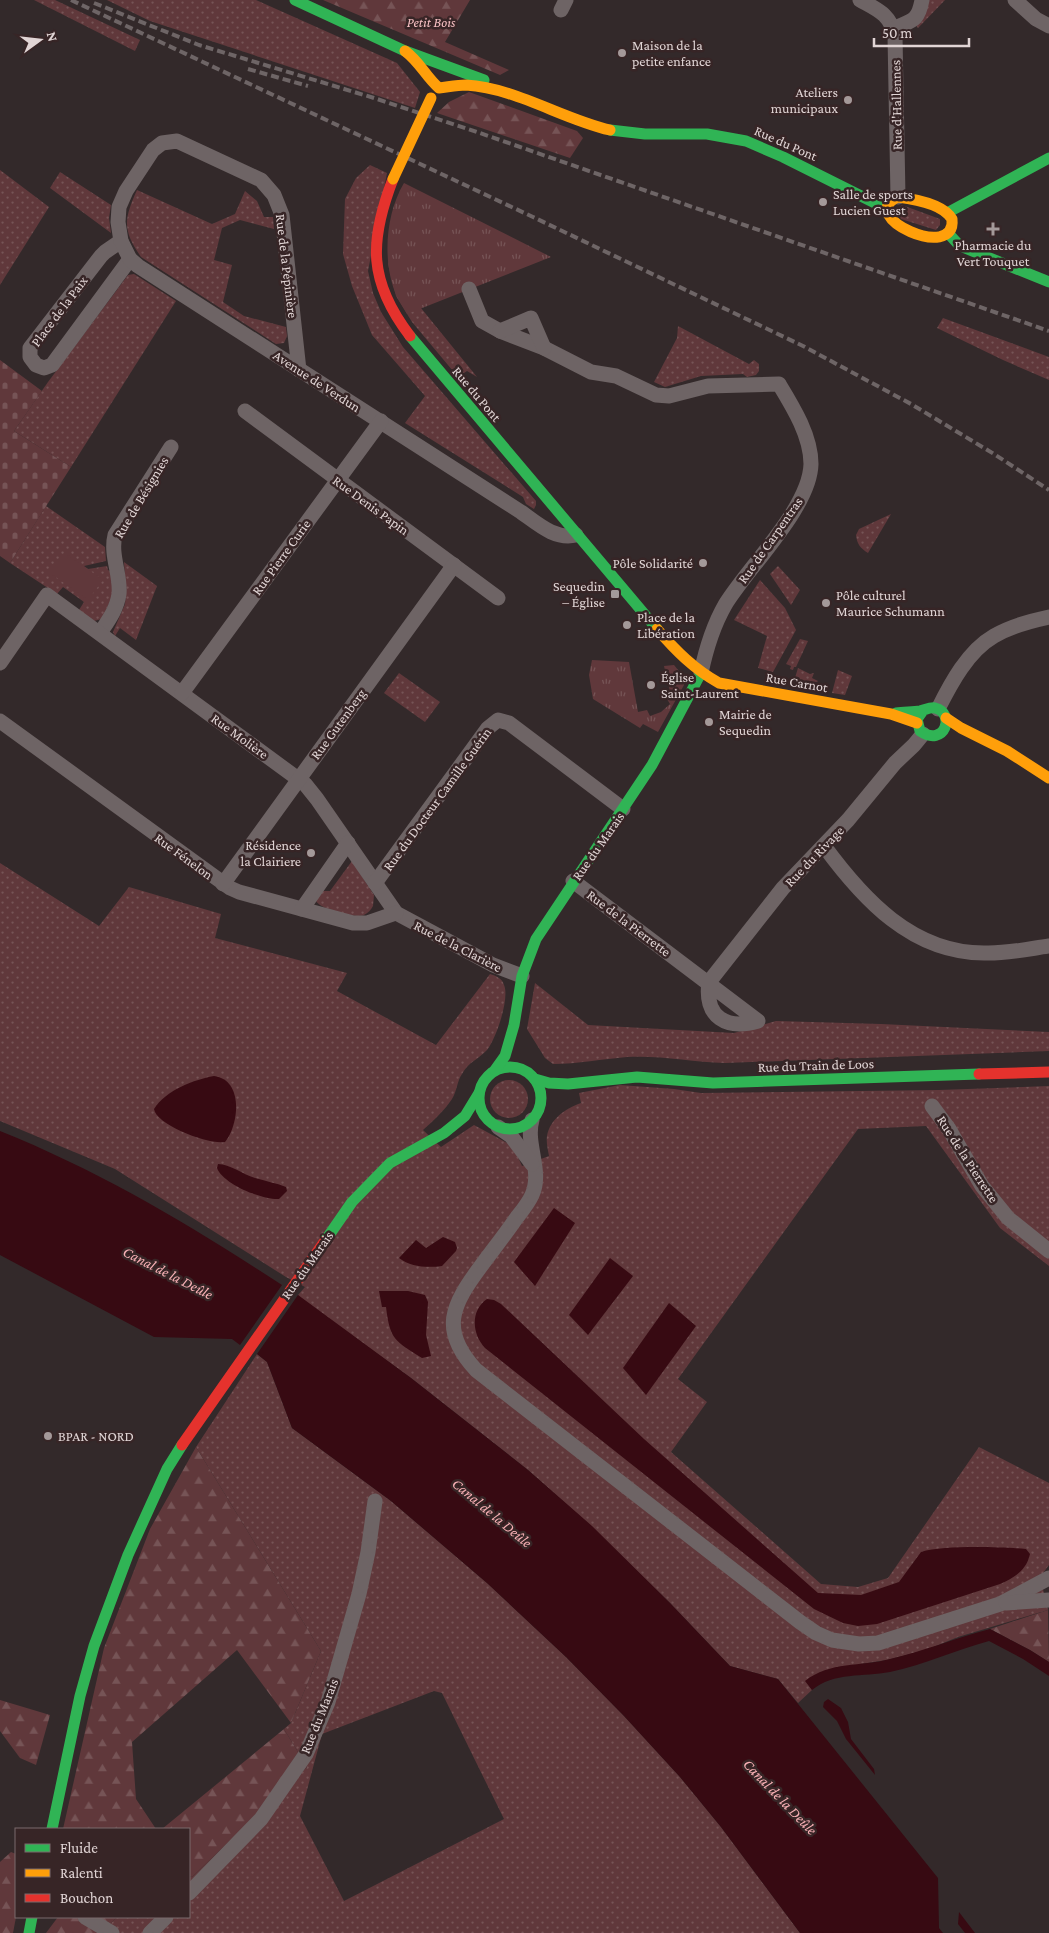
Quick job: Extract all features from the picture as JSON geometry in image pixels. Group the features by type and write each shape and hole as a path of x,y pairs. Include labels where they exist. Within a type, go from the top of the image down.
{"street":[{"name":"Rue du Pont","path":"295,0 405,51 501,86 522,98"},
{"path":"860,0 884,14 892,24 893,29 917,17 920,13 922,0"},
{"path":"1015,0 1036,20 1049,26"},
{"name":"Rue d'Hallennes","path":"892,202 895,43 893,29"},
{"path":"405,51 416,59 439,85"},
{"path":"436,67 446,67 452,72 453,78 439,85 432,71 436,67"},
{"name":"Rue du Pont","path":"701,673 675,650 576,535 425,355 392,310 380,281 375,249 379,214 393,179 431,98 439,85 487,87 522,98 593,126 614,131 645,134 707,134 746,141 878,204 917,202 947,213"},
{"name":"Rue de la Pépinière","path":"121,241 118,215 122,199 153,150 162,143 178,141 261,180 274,195 282,215 300,370"},
{"path":"892,202 888,216 893,224 931,237 940,238 948,233 952,224 947,213 1049,158"},
{"path":"948,233 958,244 965,248 1049,282"},
{"name":"Place de la Paix","path":"121,241 100,256 30,348 30,357 36,366 44,368 52,365 130,259"},
{"name":"Avenue de Verdun","path":"121,241 130,259 138,266 381,421 542,527 558,536 576,535"},
{"name":"Rue de Carpentras","path":"469,289 482,321 500,331 544,348 591,372 616,376 650,393 663,396 708,386 779,384 796,414 810,456 808,481 794,510 725,606 710,637 701,673"},
{"path":"500,331 531,318 544,348"},
{"name":"Rue Denis Papin","path":"244,411 498,598"},
{"name":"Rue Pierre Curie","path":"182,693 381,421"},
{"name":"Rue de Bésignies","path":"100,634 116,608 119,595 114,548 115,535 171,447"},
{"path":"521,512 535,516 552,506"},
{"name":"Rue Gutenberg","path":"223,884 454,565"},
{"name":"Rue Molière","path":"0,663 47,595 299,779 317,799 396,913"},
{"path":"1038,772 1007,751 961,728 942,714 930,708 922,711 918,719 920,729 932,737 940,734 946,727 942,714 956,678 967,662 986,641 1014,627 1049,617"},
{"name":"Rue Carnot","path":"701,673 712,680 728,685 891,714 922,711"},
{"name":"Rue du Marais","path":"495,1070 506,1056 514,1025 522,976 539,933 652,765 701,673"},
{"name":"Rue Carnot","path":"891,714 920,729"},
{"name":"Rue Fénelon","path":"0,720 223,884 239,892 359,924 396,913"},
{"name":"Rue du Docteur Camille Guérin","path":"375,883 488,728 498,720 509,723 623,809"},
{"name":"Rue du Rivage","path":"709,982 774,899 852,815 895,763 914,745 920,729"},
{"path":"940,734 969,742 1049,778"},
{"path":"302,909 348,843"},
{"path":"824,846 844,874 870,902 906,931 923,939 945,947 984,953 1049,946"},
{"name":"Rue de la Pierrette","path":"574,881 709,982"},
{"name":"Rue de la Clarière","path":"396,913 493,965 522,976"},
{"name":"Rue du Marais","path":"514,1025 517,1047 526,1071"},
{"path":"534,1167 516,1141 494,1124 480,1107 479,1093 484,1080 495,1070 503,1067 513,1066 526,1071 535,1079 539,1086 541,1098 530,1132 536,1182 528,1202 464,1289 455,1308 453,1323 455,1338 461,1353 476,1370 800,1622 824,1637 851,1643 878,1643 1000,1604 1049,1578"},
{"name":"Rue du Train de Loos","path":"535,1079 557,1084 585,1083 631,1077 713,1083 1049,1072"},
{"name":"Rue du Train de Loos","path":"534,1116 553,1097 585,1083"},
{"name":"Rue du Marais","path":"118,1548 144,1502 345,1210 385,1167 401,1156 444,1133 471,1108 479,1093"},
{"name":"Rue de la Pierrette","path":"932,1106 949,1129 982,1186 1008,1218 1049,1251"},
{"path":"444,1133 457,1127 494,1124 506,1129 518,1128 534,1116"},
{"name":"Rue du Marais","path":"52,1828 80,1696 94,1646 128,1555 167,1469"},
{"name":"Rue du Marais","path":"190,1892 261,1819 306,1754 328,1702 359,1594 368,1552 375,1501"},
{"path":"1000,1604 1049,1600"},
{"path":"29,1933 32,1918"},
{"path":"87,1918 112,1933"},
{"path":"150,1933 165,1918"}],"green space":[{"path":"34,0 55,0 140,40 135,51"},
{"path":"107,0 256,0 397,63 420,92 415,108 150,21"},
{"name":"Petit Bois","path":"323,0 470,0 445,42 509,70 500,75"},
{"path":"928,0 945,0 918,28 915,24"},
{"path":"469,92 577,131 583,138 570,158 437,113 449,102"},
{"path":"370,165 387,173 368,271 373,293 381,312 403,347 536,501 534,509 526,504 523,497 405,423 425,396 372,335 352,286 343,254 345,199 356,178"},
{"path":"0,170 49,207 0,285"},
{"path":"60,172 111,205 109,218 111,233 50,188"},
{"path":"404,183 551,257 407,314 392,284 388,254 389,224"},
{"path":"137,190 212,224 235,214 245,191 257,201 264,217 273,217 274,229 240,220 222,228 214,260 232,265 223,302 244,316 286,327 287,336 284,343 276,344 141,257 128,232 127,224 129,209"},
{"path":"400,190 421,308 477,377 467,371 458,377 412,322 396,296 388,264"},
{"path":"902,205 940,219 940,225 936,230 901,219 897,210"},
{"path":"134,274 176,301 71,467 14,431 128,275"},
{"path":"943,318 1049,357 1049,380 937,328"},
{"path":"678,326 749,364 754,360 759,364 759,371 756,375 747,377 743,374 701,376 665,387 654,382 677,338"},
{"path":"0,360 42,391 14,431 71,467 10,563 0,556"},
{"path":"46,506 105,547 106,561 84,566 88,569 107,566 108,570 113,573 113,595 102,619 94,621 79,610 84,602 63,587 57,594 10,563"},
{"path":"891,514 868,553 857,541 856,535 859,529"},
{"path":"65,553 103,580 88,600 50,573"},
{"path":"124,562 157,586 136,640 120,628 115,636 113,632 125,604"},
{"path":"778,566 800,590 791,605 770,574"},
{"path":"760,580 785,608 796,630 773,672 758,668 767,636 734,620"},
{"path":"800,639 808,641 793,670 790,669 791,666 786,664"},
{"path":"592,660 629,662 638,712 647,710 650,716 661,712 670,704 667,699 671,696 664,666 674,665 682,675 684,685 658,732 643,724 640,728 593,699 589,675"},
{"path":"798,668 810,674 814,673 812,678 818,681 794,681"},
{"path":"838,670 852,676 845,695 832,693"},
{"path":"399,673 440,702 425,722 384,693"},
{"path":"352,861 374,895 371,909 360,916 331,910 316,901 318,891 330,891"},
{"path":"0,863 99,926 129,887 221,914 215,938 347,973 337,991 436,1045 490,974 498,978 504,985 505,999 498,1028 491,1045 464,1070 452,1099 423,1130 441,1147 474,1125 513,1146 522,1166 549,1156 547,1136 551,1124 570,1108 581,1103 579,1093 620,1085 701,1093 939,1090 1049,1086 1049,1266 1000,1228 926,1126 858,1129 678,1379 707,1402 671,1452 821,1584 858,1587 888,1578 979,1447 1049,1483 1049,1565 1040,1577 1048,1610 958,1637 926,1650 887,1660 861,1664 806,1681 812,1690 798,1703 778,1679 730,1666 670,1603 591,1526 528,1470 411,1378 304,1301 298,1295 305,1287 286,1277 115,1169 0,1121"},
{"path":"535,983 588,1025 734,1033 776,1021 1049,1032 1049,1051 725,1063 639,1057 553,1064 545,1058 527,1029"},
{"path":"509,1080 523,1085 528,1099 523,1113 509,1118 495,1113 490,1099 495,1085"},
{"path":"257,1354 267,1362 292,1428 391,1501 487,1583 566,1657 680,1777 721,1827 800,1933 101,1933 116,1918 190,1918 190,1876 192,1877 307,1767 284,1729 291,1723 321,1651 196,1447","holes":["434,1691 442,1693 504,1819 344,1901 300,1816 322,1734"]},
{"path":"196,1447 321,1651 291,1723 237,1650 132,1742 136,1799 155,1828 63,1828 104,1648 150,1529"},
{"path":"1048,1610 1049,1662 990,1629"},
{"path":"0,1700 50,1715 36,1765 20,1758 0,1731"},
{"path":"284,1729 307,1767 192,1877 190,1876 190,1828 163,1828"},
{"path":"11,1852 15,1854 16,1918 13,1933 0,1933 0,1862"},
{"path":"57,1918 116,1918 101,1933 46,1933"}],"water":[{"path":"214,1076 224,1079 230,1086 236,1104 236,1115 230,1134 225,1142 207,1140 184,1133 157,1115 154,1109 165,1096 189,1083"},
{"name":"Canal de la Deûle","path":"0,1131 74,1164 145,1201 282,1285 240,1345 232,1339 154,1337 0,1255"},
{"path":"218,1164 286,1187 287,1191 279,1199 253,1194 227,1180 217,1168"},
{"path":"554,1208 575,1223 535,1286 514,1262"},
{"path":"443,1237 455,1242 457,1248 442,1266 419,1266 399,1258 416,1240 426,1248"},
{"path":"610,1258 633,1276 588,1335 569,1315"},
{"path":"379,1291 408,1291 425,1295 428,1302 426,1335 431,1356 422,1358 395,1338 386,1307 382,1307"},
{"name":"Canal de la Deûle","path":"298,1295 411,1378 528,1470 592,1526 730,1666 778,1679 938,1878 939,1928 943,1933 800,1933 721,1827 680,1777 566,1657 487,1583 391,1501 292,1428 267,1362 257,1354"},
{"path":"487,1299 501,1304 644,1439 818,1593 861,1595 899,1582 921,1552 944,1548 1026,1549 1030,1554 1026,1565 1019,1573 1000,1584 877,1624 858,1626 843,1623 814,1609 485,1348 475,1330 475,1316"},
{"path":"669,1303 696,1326 646,1395 623,1368"},
{"path":"990,1629 1049,1662 1049,1676 1023,1659 989,1641 903,1669 830,1680 812,1690 805,1681 825,1670 835,1667 890,1659"},
{"path":"828,1699 841,1708 848,1722 851,1739 874,1769 875,1775 846,1739 837,1721 823,1707 824,1702"},
{"path":"959,1912 975,1933 965,1933 958,1924"}],"railway":[{"path":"71,0 803,346 911,404 1049,490"},
{"path":"94,3 199,45 374,98 477,132 1049,331"},
{"path":"248,69 308,86"}],"traffic: fast":[{"path":"295,0 405,51 484,80"},
{"path":"610,130 645,134 707,134 746,141 783,157 877,204 887,207"},
{"path":"947,213 1049,158"},
{"path":"948,233 958,244 965,248 1049,282"},
{"path":"410,336 657,629"},
{"path":"495,1070 505,1056 514,1025 522,976 536,939 652,765 701,673"},
{"path":"896,713 935,708 945,716 945,728 941,733 929,735 920,731 917,719 922,712"},
{"path":"504,1067 516,1067 532,1076 539,1086 541,1098 539,1110 532,1120 516,1129 504,1129 493,1124 484,1115 479,1104 479,1092 484,1081 493,1072 504,1067"},
{"path":"535,1079 549,1083 568,1084 637,1077 713,1083 979,1074"},
{"path":"325,1241 352,1202 390,1163 444,1133 465,1116 479,1093"},
{"path":"52,1828 80,1696 94,1646 128,1555 167,1469 182,1445"},
{"path":"29,1933 32,1918"}],"traffic: slow":[{"path":"405,51 439,88 466,85 485,87 610,130"},
{"path":"393,179 431,98"},
{"path":"898,197 928,203 942,210 952,219 949,231 939,237 926,236 910,232 897,224 889,215 888,205 898,197"},
{"path":"657,629 686,659 701,672 719,683 891,714 917,723"},
{"path":"946,718 961,728 1007,751 1049,778"}],"traffic: jam":[{"path":"393,179 380,222 377,260 380,279 386,297 410,336"},
{"path":"979,1074 1049,1072"},
{"path":"182,1445 325,1241"}],"place":[{"name":"Maison de la petite enfance","path":"622,53"},
{"name":"Ateliers municipaux","path":"848,100"},
{"name":"Salle de sports Lucien Guest","path":"823,202"},
{"name":"Pharmacie du Vert Touquet","path":"993,229"},
{"name":"Pôle Solidarité","path":"703,563"},
{"name":"Sequedin – Église","path":"615,594"},
{"name":"Pôle culturel Maurice Schumann","path":"826,603"},
{"name":"Place de la Libération","path":"627,625"},
{"name":"Église Saint-Laurent","path":"651,685"},
{"name":"Mairie de Sequedin","path":"709,722"},
{"name":"Résidence la Clairiere","path":"311,853"},
{"name":"BPAR - NORD","path":"48,1436"}]}
